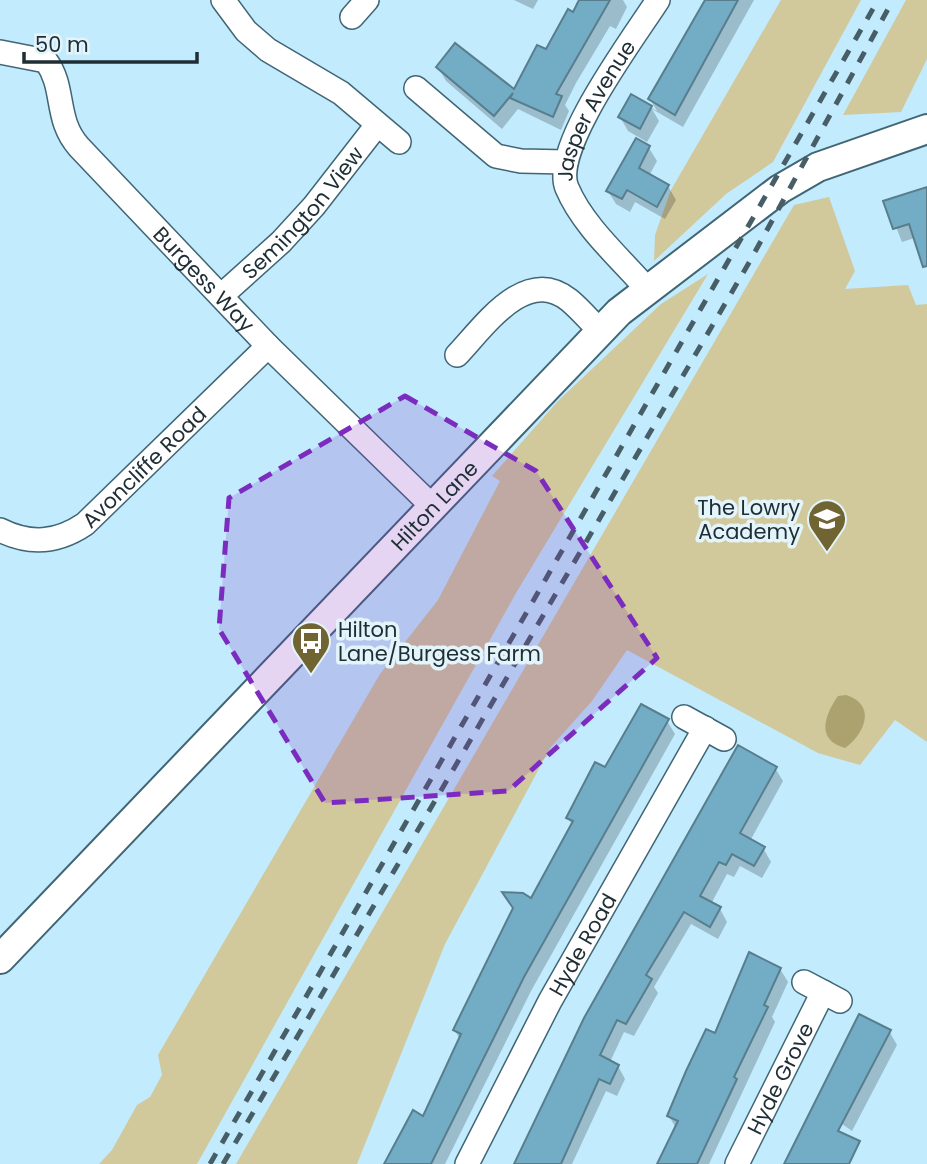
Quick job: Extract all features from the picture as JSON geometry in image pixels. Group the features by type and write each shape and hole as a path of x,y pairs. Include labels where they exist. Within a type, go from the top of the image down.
{"street":[{"name":"Semington View","path":"223,0 246,31 268,50 341,93 399,142"},
{"path":"352,17 367,0"},
{"name":"Jasper Avenue","path":"647,289 588,222 566,187 566,162 576,129 658,0"},
{"name":"Burgess Way","path":"0,52 46,61 56,81 63,124 69,136 268,345 432,506"},
{"path":"416,88 496,156 521,161 566,162"},
{"name":"Semington View","path":"221,296 289,233 377,125"},
{"name":"Hilton Lane","path":"0,959 600,331 647,289 779,189 808,172 927,130"},
{"path":"457,355 508,302 525,293 551,293 567,299 600,331"},
{"name":"Avoncliffe Road","path":"0,530 23,540 36,541 55,539 85,524 268,345"},
{"name":"Hyde Road","path":"467,1164 550,1000 715,734 684,717"},
{"name":"Hyde Grove","path":"737,1164 822,992"}],"highlighted area":[{"path":"405,396 536,471 657,658 508,791 325,803 219,629 229,498"}],"shaded area":[{"path":"781,0 861,0 773,162 726,194 654,261 655,235 671,190"},
{"path":"906,0 927,0 927,59 901,112 843,115"},
{"path":"829,197 855,271 845,289 908,285 916,305 927,304 927,742 895,720 860,765 818,753 627,650 592,701 550,748 445,944 357,1164 236,1164 794,205"},
{"path":"708,274 516,593 197,1164 99,1164 112,1150 137,1105 150,1097 162,1075 158,1055 380,674 438,600 500,481 492,476 558,401 661,304"},
{"path":"846,695 861,705 865,719 858,735 845,748 830,739 825,726 829,711 838,696"}],"building":[{"path":"579,0 610,0 556,94 562,96 553,117 510,98 513,93 494,116 436,67 455,43 514,89 537,45 546,49 568,9 573,12"},
{"path":"705,0 738,0 675,115 648,99"},
{"path":"631,94 652,106 640,129 618,117"},
{"path":"636,138 650,146 639,168 669,185 657,207 627,190 622,199 606,191"},
{"path":"927,187 927,266 923,267 909,224 893,229 883,201"},
{"path":"641,704 669,719 524,977 431,1164 384,1164 413,1110 423,1116 461,1034 453,1030 513,908 502,892 523,893 531,898 573,821 566,818 595,762 605,767"},
{"path":"738,745 777,767 740,833 765,847 754,866 732,854 726,865 719,862 700,896 721,907 710,927 684,912 646,975 652,979 626,1024 617,1020 600,1055 619,1065 610,1084 599,1079 561,1164 514,1164 584,1018"},
{"path":"749,952 781,968 764,1005 768,1007 734,1077 737,1079 697,1164 657,1164 678,1121 667,1116 686,1071 706,1029 715,1033"},
{"path":"859,1014 891,1030 838,1131 860,1141 849,1164 784,1164"}],"railway":[{"path":"210,1164 878,0"},
{"path":"223,1164 750,261 893,0"}],"place":[{"name":"The Lowry Academy","path":"827,553"},
{"name":"Hilton Lane/Burgess Farm","path":"311,675"}]}
